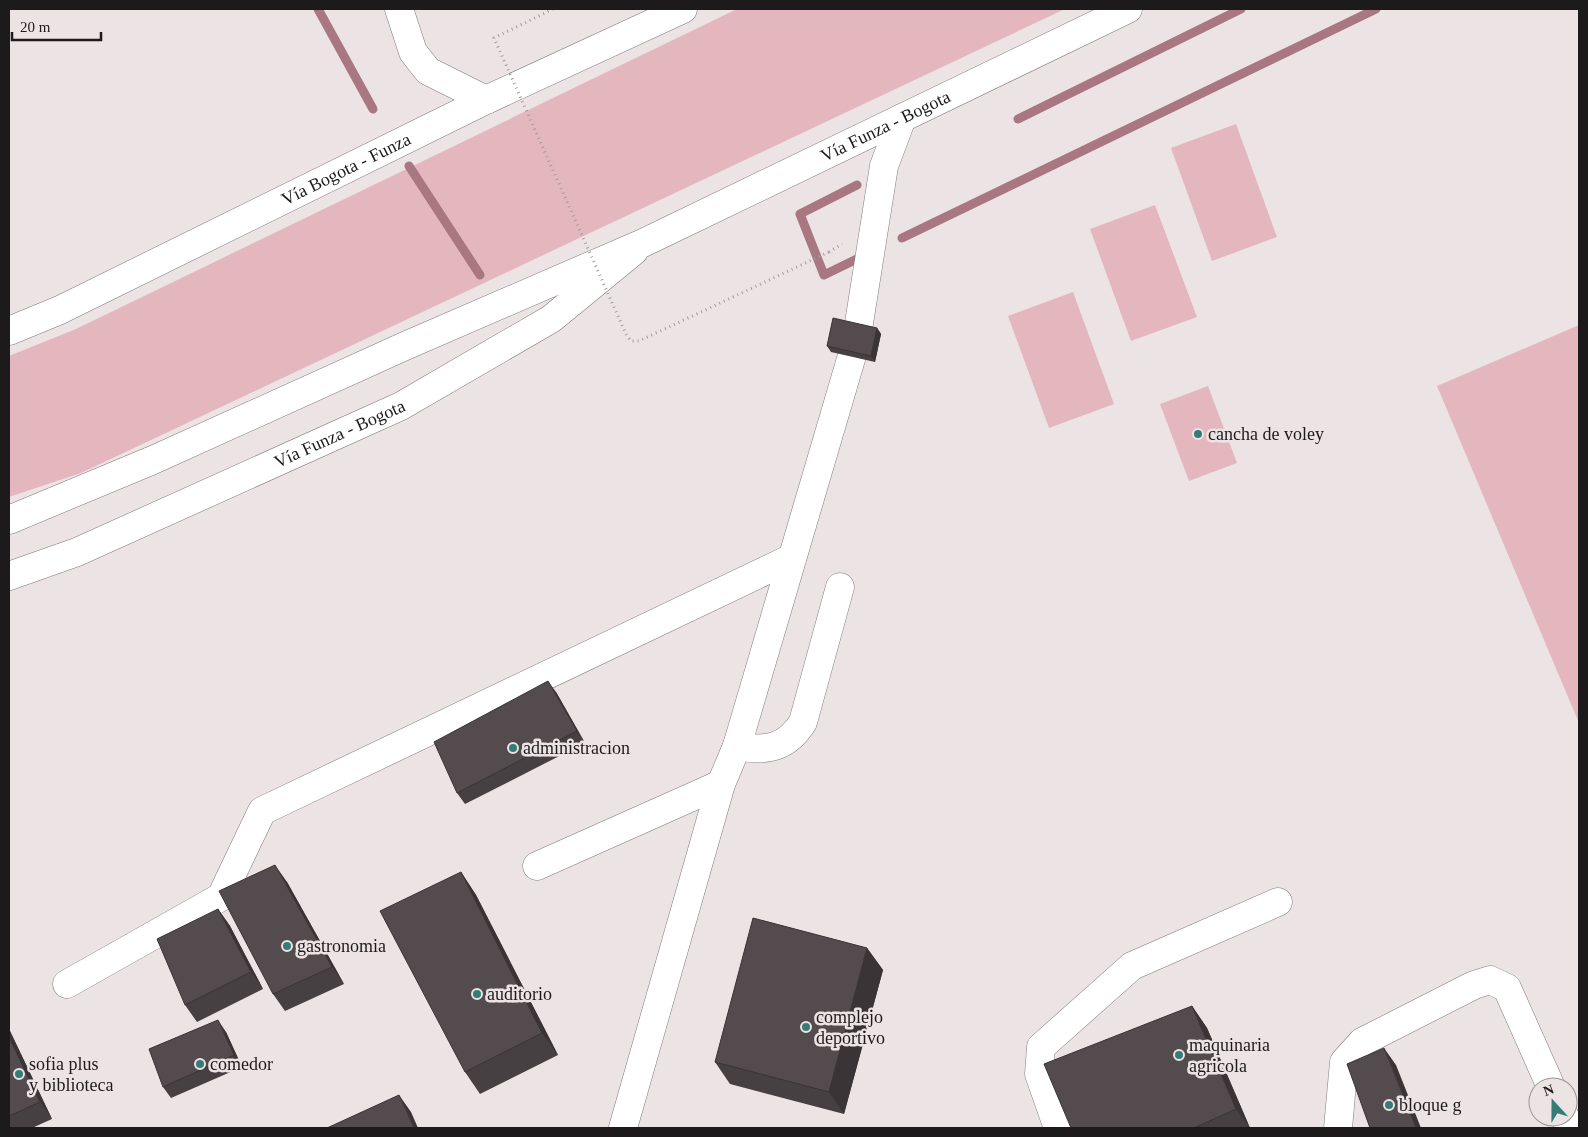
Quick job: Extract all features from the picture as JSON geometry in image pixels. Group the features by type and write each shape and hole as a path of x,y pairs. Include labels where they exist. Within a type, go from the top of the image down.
{"main road":[{"path":"399,9 413,52 428,71 486,100"},
{"name":"Vía Bogota - Funza","path":"9,330 78,301 486,100 683,9"},
{"name":"Vía Funza - Bogota","path":"9,520 153,460 405,346 643,243 1128,9"},
{"path":"623,1128 721,784 737,746 856,342 884,166 902,118"},
{"name":"Vía Funza - Bogota","path":"9,576 77,552 401,406 551,319 643,243"},
{"path":"68,984 221,897 262,811 792,558"},
{"path":"737,746 756,750 771,747 794,736 803,722 840,587"},
{"path":"537,866 721,784"},
{"path":"1058,1128 1039,1074 1041,1047 1132,966 1278,902"},
{"path":"1338,1128 1344,1062 1362,1042 1474,985 1490,980 1507,988 1547,1077"}],"path":[{"path":"553,9 494,38 626,334 631,341 639,341 829,252"}],"shaded area":[{"path":"737,9 1065,9 81,473 9,497 9,356 76,329"},
{"path":"1236,124 1277,237 1212,261 1171,148"},
{"path":"1155,205 1197,317 1131,341 1090,229"},
{"path":"1073,292 1114,404 1049,428 1008,316"},
{"path":"1579,325 1579,723 1437,386"},
{"name":"cancha de voley","path":"1208,386 1237,463 1189,481 1160,404"}],"building":[{"path":"833,318 877,328 871,356 827,346"},
{"name":"administracion","path":"548,681 577,731 457,793 434,742"},
{"name":"gastronomia","path":"275,865 332,967 273,994 219,891"},
{"name":"auditorio","path":"461,872 542,1033 465,1072 380,911"},
{"path":"218,909 251,972 185,1005 157,939"},
{"name":"complejo deportivo","path":"753,918 867,948 829,1092 715,1062"},
{"name":"maquinaria agricola","path":"1192,1006 1236,1109 1194,1128 1071,1128 1044,1064"},
{"name":"comedor","path":"218,1020 234,1055 163,1087 149,1049"},
{"path":"9,1037 40,1102 9,1116"},
{"name":"bloque g","path":"1384,1048 1416,1128 1370,1128 1347,1064"},
{"path":"399,1095 414,1128 327,1128"}],"waterway":[{"path":"318,9 373,109"},
{"path":"1018,119 1241,9"},
{"path":"902,238 1376,9"},
{"path":"409,166 480,275"},
{"path":"857,185 800,214 824,275 863,256"}],"place":[{"name":"cancha de voley","path":"1198,434"},
{"name":"administracion","path":"513,748"},
{"name":"gastronomia","path":"287,946"},
{"name":"auditorio","path":"477,994"},
{"name":"complejo deportivo","path":"806,1027"},
{"name":"maquinaria agricola","path":"1179,1055"},
{"name":"comedor","path":"200,1064"},
{"name":"sofia plus y biblioteca","path":"19,1074"},
{"name":"bloque g","path":"1389,1105"}]}
